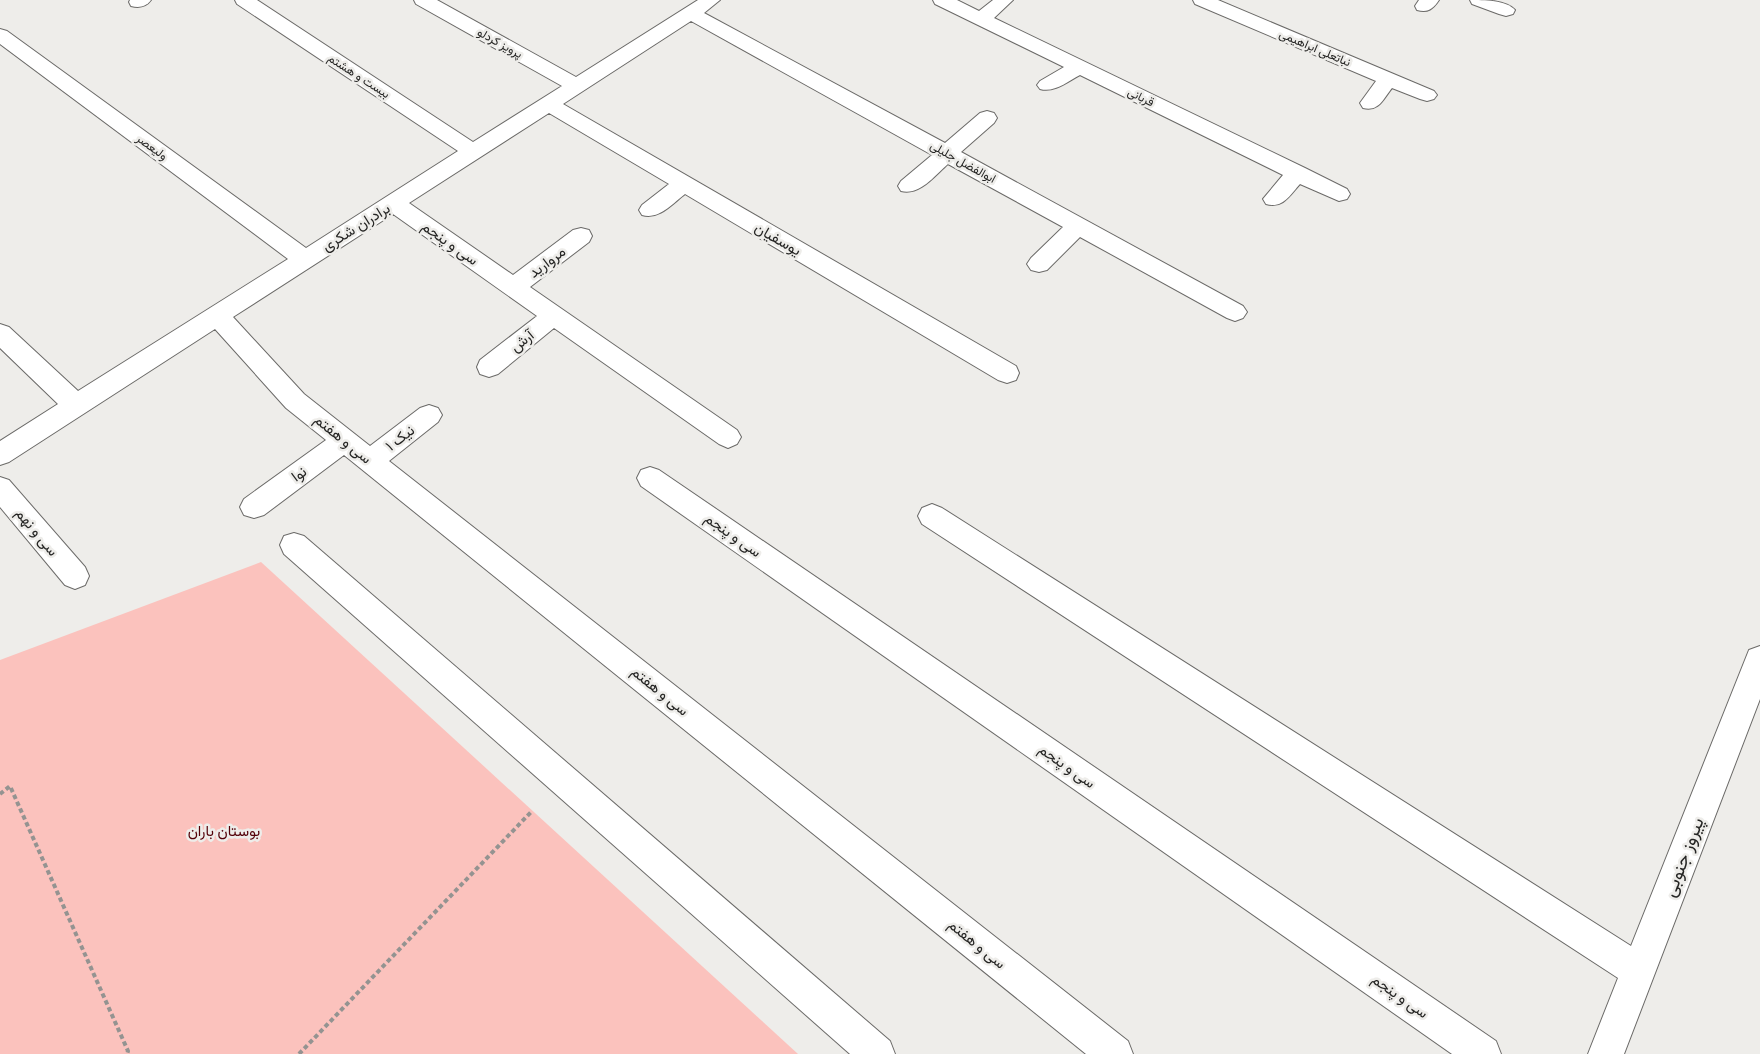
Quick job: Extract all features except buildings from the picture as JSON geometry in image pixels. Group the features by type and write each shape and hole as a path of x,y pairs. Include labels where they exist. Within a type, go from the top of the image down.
{"street":[{"name":"بیست و هشتم","path":"244,0 474,152"},
{"name":"پرویز کردلو","path":"423,0 576,86"},
{"name":"برادران شکری","path":"0,454 711,0"},
{"name":"قربانی","path":"942,0 1339,194"},
{"path":"981,19 1004,0"},
{"name":"نباتعلی ابراهیمی","path":"1202,0 1427,95"},
{"path":"1480,0 1506,10"},
{"name":"ابوالفضل جلیلی","path":"691,13 1235,312"},
{"name":"ولیعصر","path":"0,35 305,259"},
{"path":"1047,85 1080,67"},
{"path":"1370,103 1388,79"},
{"name":"یوسفیان","path":"548,104 1007,373"},
{"path":"909,186 987,118"},
{"path":"1274,199 1297,173"},
{"path":"650,210 684,184"},
{"name":"سی و پنجم","path":"393,203 728,437"},
{"path":"1039,264 1078,226"},
{"name":"مروارید","path":"513,287 581,236"},
{"name":"سی و هفتم","path":"217,315 296,400 1115,1054"},
{"name":"آرش","path":"489,367 554,315"},
{"path":"0,333 76,405"},
{"name":"نیک ۱","path":"371,460 429,415"},
{"name":"نوا","path":"254,507 345,440"},
{"name":"سی و پنجم","path":"650,478 1483,1054"},
{"name":"سی و نهم","path":"0,488 75,576"},
{"path":"932,516 1638,971"},
{"path":"294,545 877,1054"},
{"name":"پیروز جنوبی","path":"1606,1054 1760,660"}],"path":[{"path":"0,794 10,786 128,1051 127,1054"},
{"path":"299,1054 532,811"}],"green space":[{"name":"بوستان باران","path":"261,562 798,1054 0,1054 0,660"}]}
